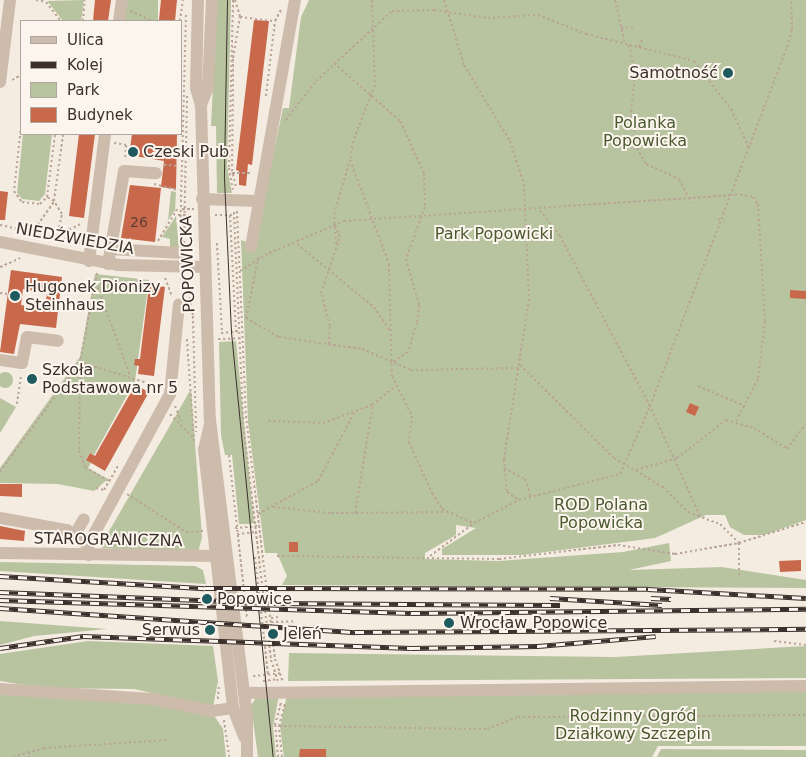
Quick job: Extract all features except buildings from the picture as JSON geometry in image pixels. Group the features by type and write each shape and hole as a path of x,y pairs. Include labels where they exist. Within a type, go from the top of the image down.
{"street":[{"path":"0,82 3,36 10,0"},
{"name":"POPOWICKA","path":"201,105 208,87 212,0"},
{"path":"255,249 259,201 295,0"},
{"path":"120,20 122,3"},
{"name":"POPOWICKA","path":"194,5 196,88 201,105 202,199 210,420 247,684 246,742"},
{"path":"89,261 105,138"},
{"path":"108,264 124,171 156,173"},
{"path":"202,199 237,194 259,201"},
{"name":"NIEDŹWIEDZIA","path":"0,242 108,264 183,270 204,267"},
{"path":"110,250 182,250"},
{"name":"POPOWICKA","path":"89,550 161,409 176,302"},
{"path":"0,360 22,363 27,337 58,341"},
{"name":"POPOWICKA","path":"210,420 204,450 233,708 246,742"},
{"path":"0,518 25,519 75,534 89,550"},
{"path":"75,534 84,519"},
{"name":"STAROGRANICZNA","path":"0,553 89,550 216,556"},
{"path":"247,684 283,692 806,686"},
{"path":"0,688 144,698 212,711 233,708"},
{"path":"246,742 248,757"}],"path":[{"path":"36,0 46,2 60,20"},
{"path":"83,20 85,0"},
{"path":"180,20 183,0"},
{"path":"182,117 183,38 188,0"},
{"path":"234,0 240,17 233,59 232,173 237,194 236,215 245,408 275,663 283,692 278,726 280,757"},
{"path":"234,0 229,168 237,194"},
{"path":"336,245 334,223 345,168 350,160 353,141 373,96 372,0"},
{"path":"444,0 464,65 515,154 527,210 530,279 520,366 504,468 507,492 519,500"},
{"path":"615,0 625,44"},
{"path":"429,556 474,523 519,500 620,474 626,467 724,221 750,150 792,29 791,0"},
{"path":"122,3 150,20"},
{"path":"182,250 182,153 194,5"},
{"path":"282,130 298,100 334,63 392,11 448,12 488,18 544,15 625,44 694,61 731,109 750,150"},
{"path":"265,102 275,20 278,16"},
{"path":"240,17 275,20"},
{"path":"621,28 633,27"},
{"path":"639,48 642,40"},
{"path":"629,45 635,74 631,110 637,148 646,164 679,179 691,203"},
{"path":"334,63 400,121 421,159 425,186 422,214 406,259 419,305 417,323 408,352 391,363"},
{"path":"20,135 15,194 22,202 37,204 47,197 55,135"},
{"path":"32,233 54,201 63,135"},
{"path":"181,135 178,206 182,250"},
{"path":"105,138 126,145 124,171"},
{"path":"350,160 374,219 388,264 392,333 391,363 394,387 412,416 409,442 432,493 449,512"},
{"path":"232,173 255,171 253,179"},
{"path":"163,188 179,190"},
{"path":"240,272 258,260 297,244 334,223 422,214 540,210 689,197 734,195 753,197 758,204 765,302 762,359 745,406 736,421"},
{"path":"47,197 54,201 62,214 60,235"},
{"path":"156,246 178,206"},
{"path":"540,210 560,236 650,406 672,460 700,516"},
{"path":"216,225 215,215 236,215"},
{"path":"230,215 236,332"},
{"path":"236,215 244,319"},
{"path":"718,219 724,221"},
{"path":"56,238 87,221"},
{"path":"329,345 330,326 321,293 340,237 334,223"},
{"path":"0,225 91,245"},
{"path":"216,234 222,333 242,331"},
{"path":"297,244 374,307 392,333"},
{"path":"255,249 258,260 242,331 243,422 278,679 283,692 275,728 280,757"},
{"path":"0,267 22,256"},
{"path":"183,270 183,286"},
{"path":"183,270 193,316 196,447 186,334"},
{"path":"97,272 80,362 79,451 85,467 120,487 139,505 186,532 203,531"},
{"path":"164,278 176,302"},
{"path":"96,280 130,378"},
{"path":"0,293 8,294"},
{"path":"244,319 279,337 362,349 411,370 520,366 626,467 636,470 663,487 683,509 733,534 739,543 739,577"},
{"path":"80,362 163,389"},
{"path":"0,472 80,362"},
{"path":"17,404 22,363"},
{"path":"698,386 745,406"},
{"path":"268,421 314,426 373,404 394,387"},
{"path":"355,513 373,404"},
{"path":"161,409 181,421 194,439"},
{"path":"258,514 318,481 355,411"},
{"path":"636,470 672,460 721,421 736,421 787,449 806,424"},
{"path":"229,455 247,620"},
{"path":"96,488 104,490 123,456"},
{"path":"504,468 525,479 531,498"},
{"path":"273,507 355,513 449,512 474,523"},
{"path":"277,556 429,556 498,559 618,545 675,554 739,543 806,522"},
{"path":"255,557 268,675"},
{"path":"270,618 278,617"},
{"path":"271,622 296,621"},
{"path":"774,641 806,645"},
{"path":"252,667 247,684 278,679"},
{"path":"278,726 487,729 518,717 806,715"},
{"path":"224,723 229,757"},
{"path":"13,757 29,751 166,740"},
{"path":"29,751 29,757"}],"green space":[{"path":"84,0 81,20 62,20 47,1"},
{"path":"126,0 158,0 158,20 123,20"},
{"path":"217,0 231,0 227,167 232,193 217,193 216,126 211,126"},
{"name":"Park Popowicki","path":"309,0 806,0 806,520 764,535 744,535 730,527 725,515 706,515 655,538 523,555 442,555 442,549 476,528 456,525 456,535 425,553 425,559 498,561 623,552 669,543 671,561 629,570 722,567 806,580 806,588 282,585 287,576 277,553 265,553 248,422 241,240 247,242 246,250 253,251 283,108 289,108 301,17"},
{"path":"23,135 52,135 45,194 39,201 22,199 17,193"},
{"path":"171,191 176,192 175,210 159,234 168,220"},
{"path":"176,216 179,249 170,249 170,239 162,237"},
{"path":"95,274 149,280 135,381 94,455 90,453 86,459 91,463 88,468 108,479 94,491 58,484 0,483 0,468 80,357"},
{"path":"236,341 254,523 249,524 239,524 232,455 225,455 221,435 219,342"},
{"path":"2,373 8,373 12,377 12,383 8,387 2,387 -1,384 -1,376"},
{"path":"191,389 202,537 198,553 102,548 99,531 108,533"},
{"path":"0,398 16,407 0,433"},
{"path":"0,562 195,566 203,570 206,584 0,571"},
{"path":"0,621 107,629 34,636 0,645"},
{"path":"88,641 213,646 218,681 213,707 134,689 42,688 0,681 0,654"},
{"path":"806,646 806,678 288,681 289,653 615,657"},
{"name":"Rodzinny Ogród Działkowy Szczepin","path":"806,691 806,746 658,746 652,757 284,757 280,727 287,695"},
{"path":"0,693 151,703 215,717 223,729 226,757 0,757"},
{"path":"279,695 273,727 276,757 258,757 251,705 256,698"},
{"path":"661,749 806,750 806,757 657,757"}],"tram line":[{"path":"227,0 224,178 231,332 273,757"}],"railway":[{"path":"0,576 205,588 648,589 806,598"},
{"path":"0,592 272,603 560,605"},
{"path":"550,598 662,605"},
{"path":"651,598 671,599"},
{"path":"0,600 411,613 806,609"},
{"path":"0,608 355,632 806,629"},
{"path":"0,648 83,636 411,648 538,646 656,636"}],"place":[{"name":"Samotność","path":"728,73"},
{"name":"Czeski Pub","path":"133,152"},
{"name":"Hugonek Dionizy Steinhaus","path":"15,296"},
{"name":"Szkoła Podstawowa nr 5","path":"32,379"},
{"name":"Popowice","path":"207,599"},
{"name":"Wrocław Popowice","path":"449,623"},
{"name":"Serwus","path":"210,630"},
{"name":"Jeleń","path":"273,634"}],"park label":[{"name":"Polanka Popowicka","path":"645,132"},
{"name":"ROD Polana Popowicka","path":"601,514"}]}
